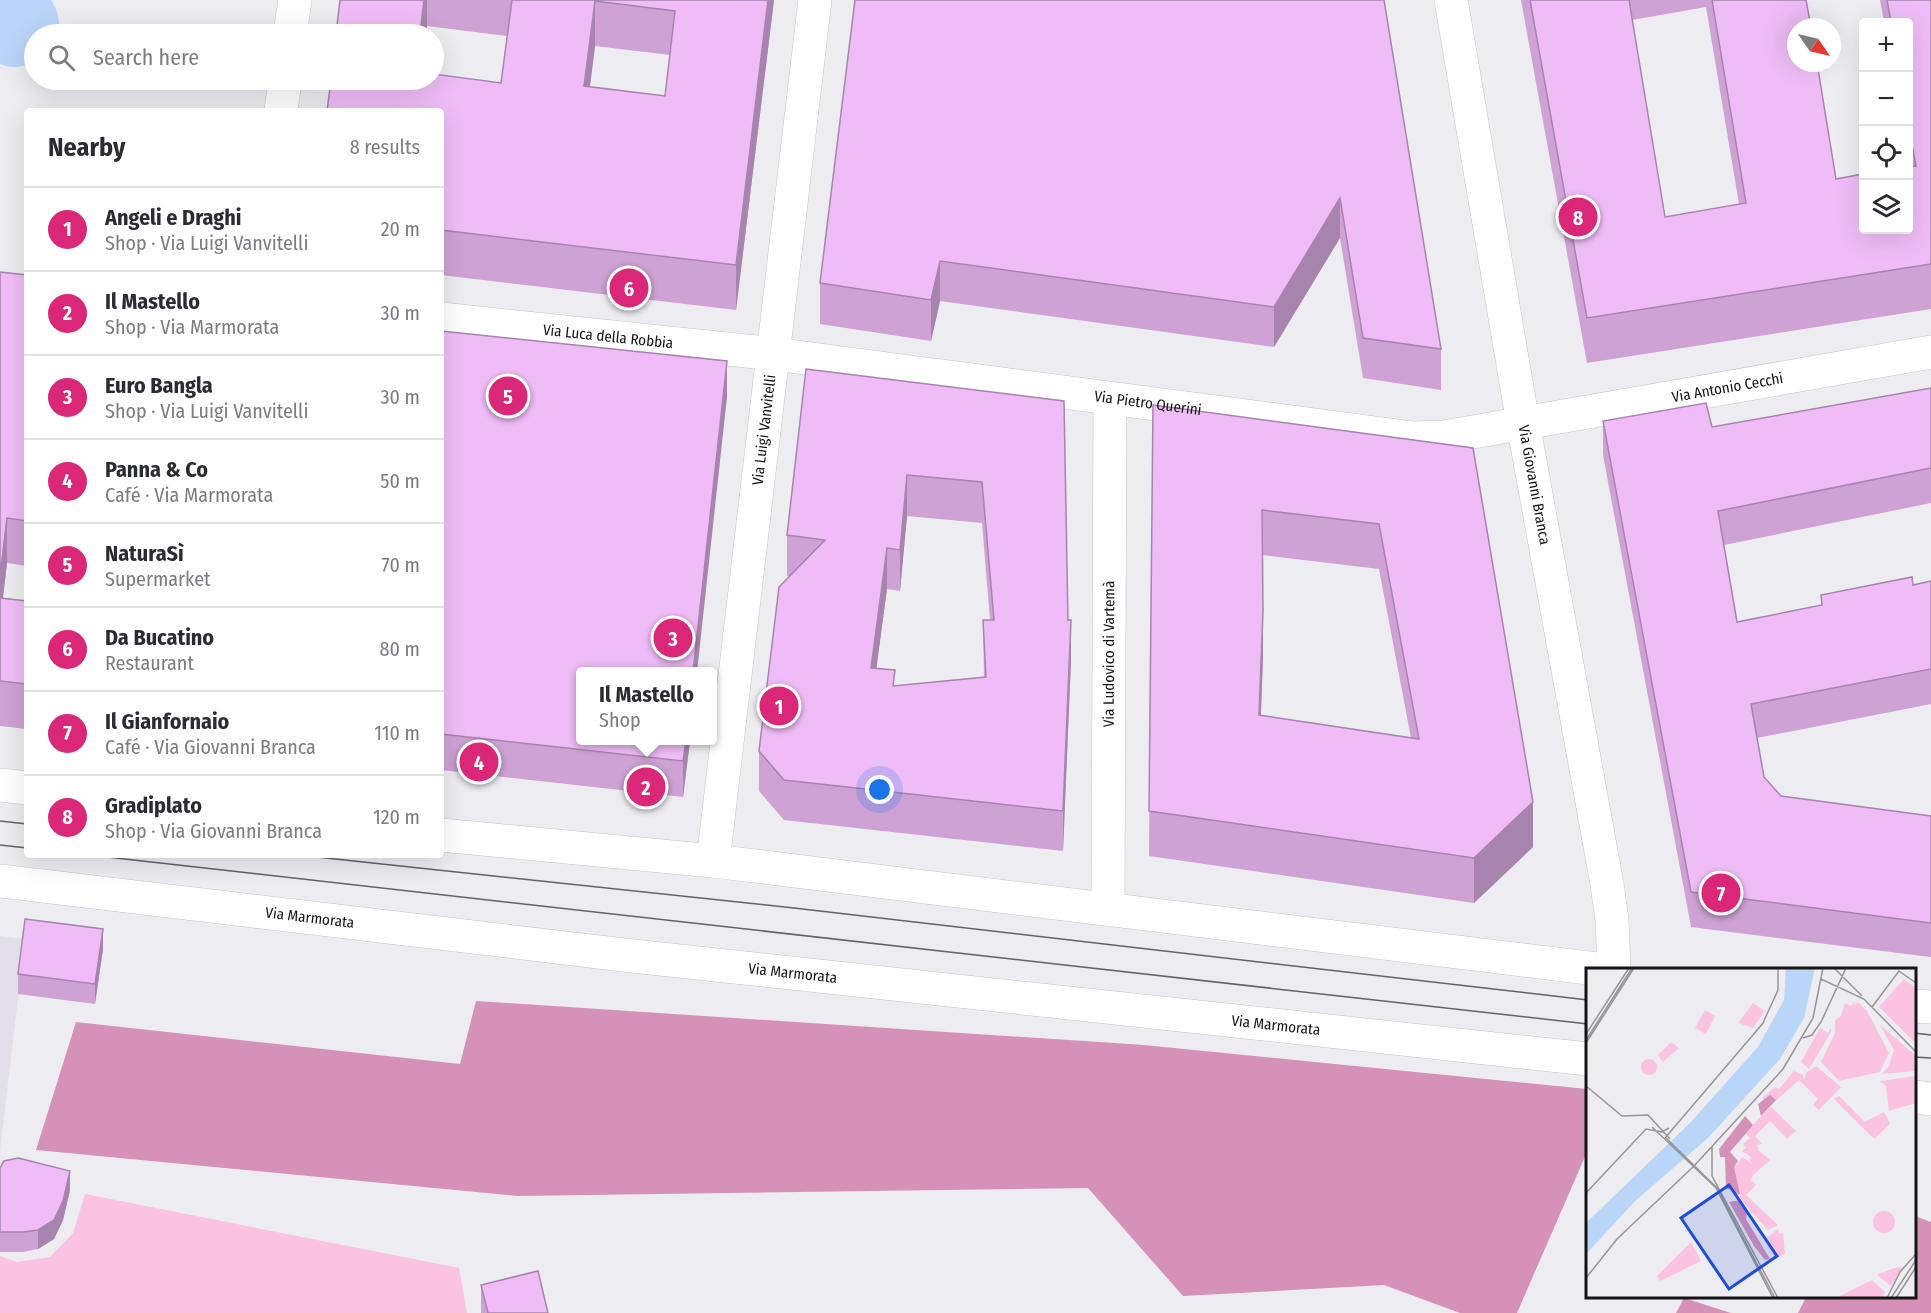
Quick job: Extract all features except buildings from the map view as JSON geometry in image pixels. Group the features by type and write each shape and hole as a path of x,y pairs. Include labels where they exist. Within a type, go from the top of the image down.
{"street":[{"path":"292,24 295,0"},
{"name":"Via Luigi Vanvitelli","path":"713,861 815,0"},
{"name":"Via Giovanni Branca","path":"1451,0 1523,423 1607,884 1614,968"},
{"path":"281,108 284,90"},
{"name":"Via Luca della Robbia","path":"444,319 774,354"},
{"name":"Via Antonio Cecchi","path":"1523,423 1931,352"},
{"name":"Via Pietro Querini","path":"774,354 1413,438 1443,437 1523,423"},
{"name":"Via Ludovico di Vartemà","path":"1108,909 1110,399"},
{"path":"0,785 24,788"},
{"path":"444,835 713,861 1597,968"},
{"name":"Via Marmorata","path":"0,881 624,955 1586,1059"},
{"path":"1916,1006 1931,1007"},
{"path":"1916,1097 1931,1099"}],"shaded area":[{"path":"0,936 25,939 0,1151"},
{"path":"476,1001 1144,1045 1586,1089 1586,1154 1517,1313 1460,1313 1384,1285 1183,1296 1088,1188 518,1196 36,1150 76,1022 460,1064"},
{"path":"85,1194 459,1268 467,1313 0,1313 0,1256 17,1262 50,1257 73,1233"},
{"path":"1916,1216 1931,1222 1931,1313 1798,1313 1806,1298 1916,1298"},
{"path":"1684,1298 1731,1313 1676,1313"}],"water":[{"path":"0,0 51,0 57,12 59,24 24,24 24,66 9,67 0,64"}],"tram line":[{"path":"0,821 24,824"},
{"path":"0,845 24,848"},
{"path":"116,858 1586,1024"},
{"path":"326,858 794,908 1586,1000"},
{"path":"1916,1033 1931,1035"},
{"path":"1916,1057 1931,1058"}],"place":[{"name":"Gradiplato","path":"1578,217"},
{"name":"Da Bucatino","path":"629,288"},
{"name":"NaturaSì","path":"508,396"},
{"name":"Euro Bangla","path":"673,638"},
{"name":"Angeli e Draghi","path":"779,706"},
{"name":"Panna & Co","path":"479,762"},
{"name":"Il Mastello","path":"646,787"},
{"name":"Il Gianfornaio","path":"1721,893"}]}
